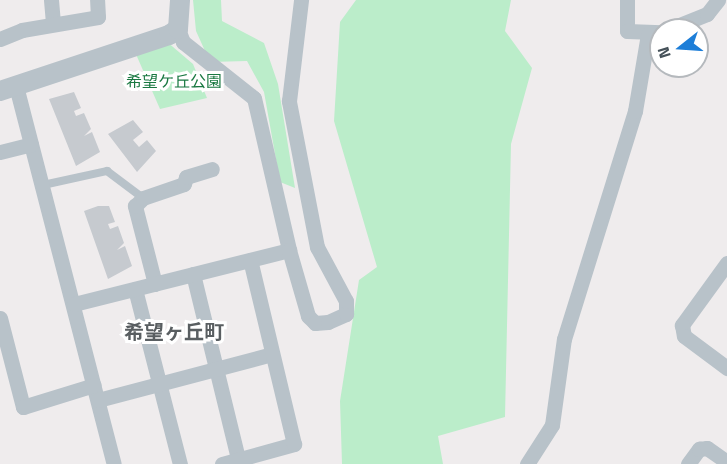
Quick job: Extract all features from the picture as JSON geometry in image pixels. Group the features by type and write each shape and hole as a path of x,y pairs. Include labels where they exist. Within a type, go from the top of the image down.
{"street":[{"path":"51,0 53,24"},
{"path":"0,39 53,24 98,17 97,0"},
{"path":"180,0 178,28 183,42 254,98 308,316 315,322 328,322 346,314 346,301 317,247 289,101 301,0"},
{"path":"627,0 627,31 649,33"},
{"path":"696,18 706,14 718,0"},
{"path":"114,464 43,185 31,144 8,89 178,28"},
{"path":"527,464 552,425 564,339 635,111 649,56"},
{"path":"0,152 31,144"},
{"path":"155,284 135,206 144,198 212,169"},
{"path":"74,304 290,250"},
{"path":"222,464 248,460 294,444 250,260"},
{"path":"726,268 682,325 684,336 727,368"},
{"path":"193,274 215,369 248,460"},
{"path":"135,289 180,464"},
{"path":"0,318 23,407 160,382 272,354"},
{"path":"688,464 699,449 708,448 727,462"}],"lane":[{"path":"43,185 107,171 144,198"}],"green space":[{"path":"193,0 221,0 222,21 264,43 278,84 295,188 280,182 264,92 247,61 210,62 196,31"},
{"path":"356,0 511,0 505,31 532,68 511,144 505,417 438,436 443,464 342,464 340,401 359,280 377,267 334,121 340,22"},
{"name":"希望ケ丘公園","path":"166,41 193,64 207,98 160,109 135,52"}],"building":[{"path":"74,92 81,108 74,111 76,116 84,113 91,129 84,136 92,132 100,152 76,166 49,99"},
{"path":"133,120 143,132 133,140 139,147 147,140 156,151 137,172 108,134"},
{"path":"98,206 109,206 115,222 108,224 110,229 118,226 124,243 117,250 125,246 132,266 108,279 84,211"}],"district":[{"name":"希望ヶ丘町","path":"174,331"}]}
